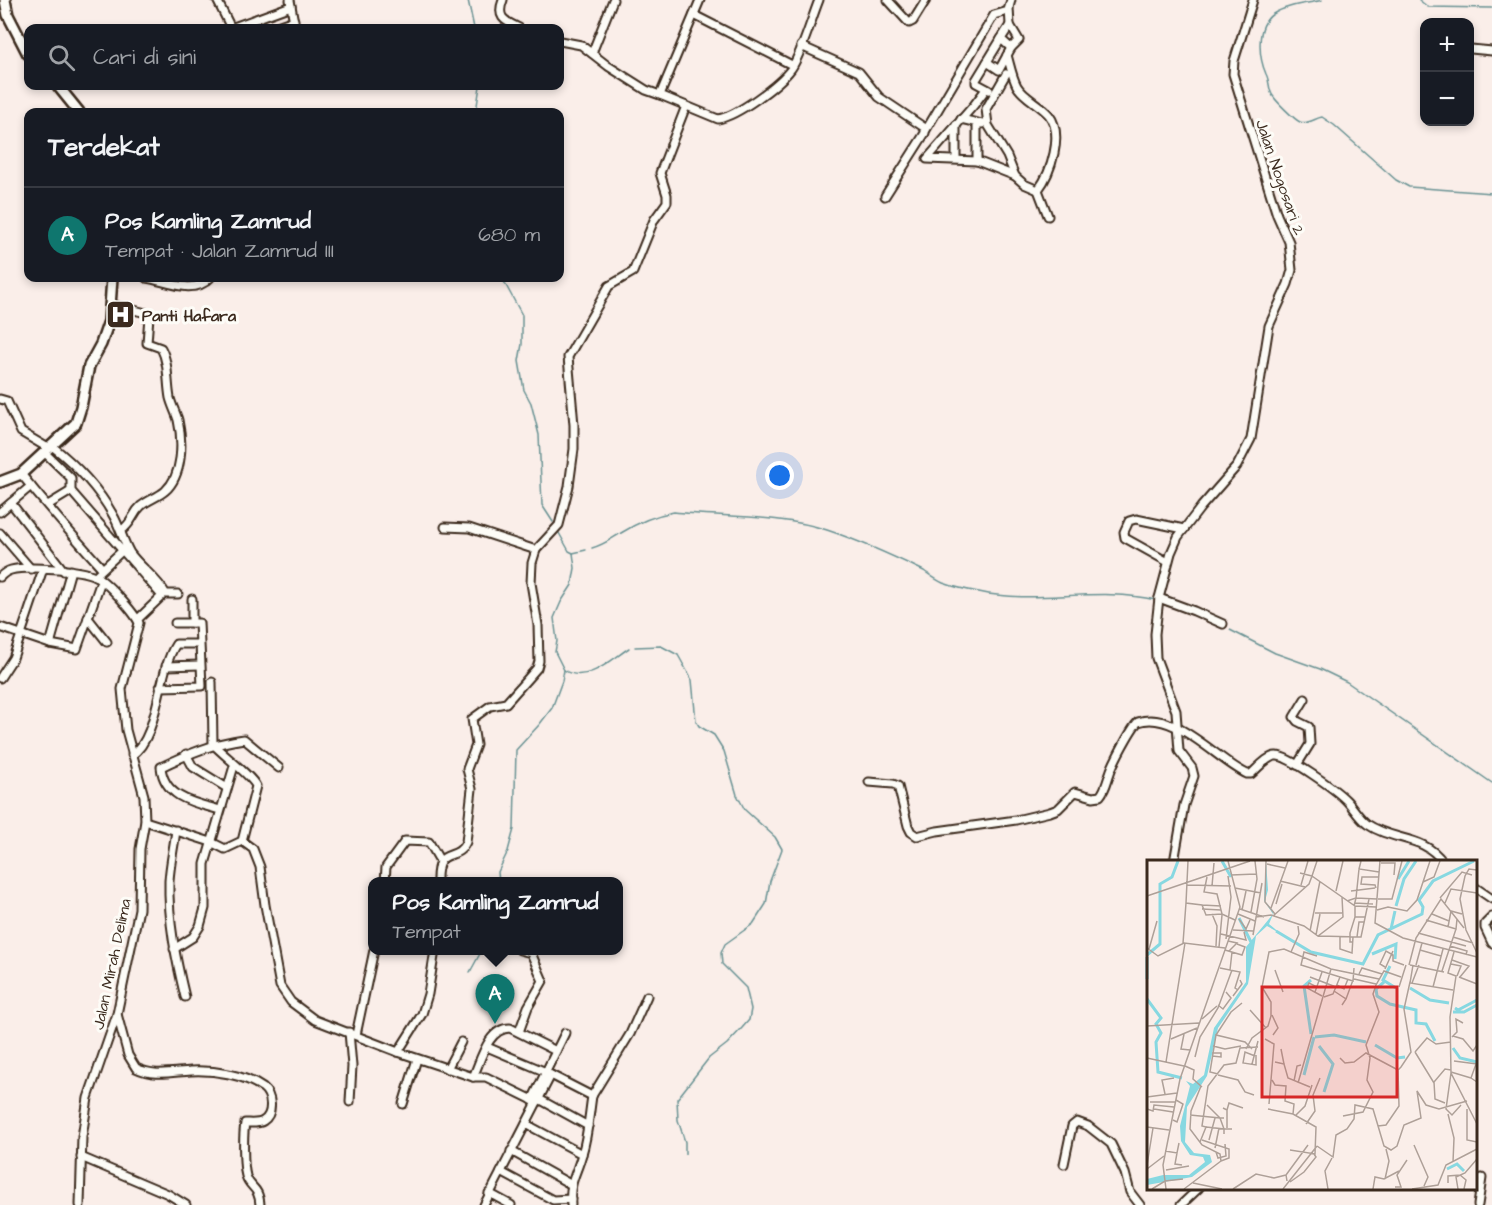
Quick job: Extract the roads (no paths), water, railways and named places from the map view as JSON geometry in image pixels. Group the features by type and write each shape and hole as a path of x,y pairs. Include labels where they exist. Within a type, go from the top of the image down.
{"street":[{"path":"5,0 9,15 24,46"},
{"path":"217,0 229,24"},
{"path":"503,0 500,12 504,21 510,24"},
{"path":"592,53 613,0"},
{"path":"660,95 700,0"},
{"path":"564,42 581,45 608,66 640,86 718,119 726,118 756,100 786,74 801,46 818,0"},
{"path":"888,0 909,23 917,16 926,0"},
{"path":"1011,0 1010,25 1019,40 1009,51 986,109 988,125 1007,156 1015,176"},
{"name":"Jalan Nogosari 2","path":"1174,860 1181,818 1194,776 1192,768 1179,751 1178,728 1172,700 1156,658 1155,634 1159,598 1168,562 1184,529 1246,452 1256,422 1269,326 1292,270 1289,242 1277,215 1233,74 1234,61 1253,0"},
{"path":"241,24 291,3 294,24"},
{"path":"885,196 994,15 1009,8"},
{"path":"694,15 792,65"},
{"path":"282,24 294,20"},
{"path":"994,93 976,83 976,80 1010,25"},
{"path":"1001,39 1009,51 1018,88 1048,114 1053,123 1054,154 1051,168 1038,190"},
{"path":"801,46 859,72 879,97 926,130"},
{"path":"1474,49 1492,51"},
{"path":"987,62 1014,78"},
{"path":"986,88 956,127 927,159 977,161 1015,176 1024,184 1038,190 1048,216"},
{"path":"61,90 76,108"},
{"path":"437,877 438,865 442,858 461,849 466,842 472,789 467,769 476,745 472,719 490,706 502,705 509,701 537,668 539,661 538,625 531,583 533,558 536,550 559,525 568,486 574,449 574,425 568,357 609,286 633,272 654,220 667,202 660,173 686,106"},
{"path":"956,127 977,123 988,125"},
{"path":"977,123 977,161"},
{"path":"956,127 956,159"},
{"path":"0,482 21,474 76,423 89,366 101,345 109,321 112,282"},
{"path":"162,282 183,287 195,287 205,282"},
{"path":"110,303 146,313 149,316 146,341 148,345 161,348 165,357 170,396 178,421 181,447 177,472 171,483 165,490 140,506 134,520 121,531"},
{"path":"0,399 7,401 21,432 82,474 100,496 121,531 130,552 153,576 166,594 178,594"},
{"path":"0,577 9,570 31,568 68,570 95,576 139,621 162,596 72,491 71,477 48,449"},
{"path":"21,474 48,505 56,518 102,568"},
{"path":"0,512 31,486"},
{"path":"48,505 72,491"},
{"path":"11,503 68,570"},
{"path":"1168,562 1125,538 1124,532 1129,521 1136,519 1184,529"},
{"path":"445,526 469,528 536,550"},
{"path":"0,533 31,568"},
{"path":"95,576 123,550"},
{"path":"0,678 11,663 43,569"},
{"path":"50,644 68,570"},
{"path":"0,627 50,644 77,649 101,580"},
{"path":"1159,598 1223,624"},
{"path":"192,599 192,623"},
{"path":"88,618 107,642"},
{"name":"Jalan Mirah Delima","path":"80,1205 81,1157 88,1098 117,1014 139,909 140,849 145,821 144,796 126,730 122,689 139,621"},
{"path":"160,687 202,686 199,623 176,623"},
{"path":"132,754 142,748 151,726 166,666 176,644 199,644"},
{"path":"166,666 201,665"},
{"path":"145,821 211,842 225,849 243,839 256,786 254,781 213,744 212,682"},
{"path":"1297,765 1311,741 1308,725 1297,721 1294,717 1305,699"},
{"path":"869,782 893,783 898,786 908,826 917,836 1016,820 1058,809 1075,792 1093,797 1100,796 1132,729 1138,722 1154,720 1178,728 1200,741 1231,766 1247,774 1251,774 1274,756 1280,756 1338,793 1361,819 1374,828 1427,846 1434,850 1442,860"},
{"path":"220,810 185,800 171,791 165,782 161,767 213,744 244,739 279,768"},
{"path":"186,754 193,767 227,788"},
{"path":"174,949 193,937 200,926 205,900 204,870 234,765"},
{"path":"176,830 169,883 174,949 185,997"},
{"path":"243,839 253,849 260,867 280,986 285,996 315,1020 417,1059 473,1077 486,1077 588,1126"},
{"path":"385,877 386,867 405,841 429,842 440,861"},
{"path":"1477,889 1492,899"},
{"path":"1492,917 1485,924 1492,943"},
{"path":"350,1102 352,1034 373,955"},
{"path":"398,1052 422,1014 434,955"},
{"path":"519,1032 528,1007 543,981 532,955"},
{"path":"501,1172 553,1200 571,1202 570,1184 582,1154 592,1096 630,1034 647,996"},
{"path":"117,1014 128,1054 136,1068 152,1074 219,1072 253,1083 268,1093 271,1101 267,1117 260,1122 245,1123 244,1131 246,1175 258,1193 260,1205"},
{"path":"473,1077 493,1035 499,1030 510,1028 556,1051"},
{"path":"483,1205 526,1124 565,1033"},
{"path":"447,1069 461,1042"},
{"path":"487,1047 592,1096"},
{"path":"403,1104 417,1059"},
{"path":"1064,1164 1072,1126 1077,1122 1085,1124 1113,1147 1125,1173 1130,1192 1140,1205"},
{"path":"526,1124 582,1154"},
{"path":"511,1151 570,1184"},
{"path":"81,1157 168,1194 186,1205"},
{"path":"1478,1205 1482,1178"},
{"path":"1180,1205 1197,1190"},
{"path":"489,1193 511,1205"}],"waterway":[{"path":"468,0 473,24"},
{"path":"1322,0 1279,11 1267,19 1263,26 1260,51 1270,91 1278,102 1300,122 1309,122 1322,117 1396,180 1409,187 1492,193"},
{"path":"1419,0 1428,7 1492,8"},
{"path":"477,108 479,90"},
{"path":"504,282 522,315 522,344 519,361 524,390 531,403 539,435 542,505 553,522"},
{"path":"592,548 604,544 640,523 674,512 772,519 810,525 839,534 912,565 943,583 970,590 1001,596 1112,595 1156,600"},
{"path":"559,533 569,551 573,553 586,550"},
{"path":"498,877 498,872 508,851 514,829 516,750 552,708 562,681 564,670 555,652 557,641 554,618 572,585 575,568 573,553"},
{"path":"1230,630 1275,653 1320,669 1347,682 1492,783"},
{"path":"635,647 661,646 678,655 692,680 696,721 699,726 714,735 724,751 737,795 745,810 775,837 782,849 770,881 766,904 753,924 725,944 721,953 722,964 746,988 751,1009 749,1020 727,1044 709,1058 677,1099 678,1120 685,1142 685,1154"},
{"path":"564,670 572,674 590,673 629,648"},
{"path":"470,972 479,955"}],"place":[{"name":"Panti Hafara","path":"121,315"},
{"name":"Pos Kamling Zamrud","path":"495,1024"}]}
